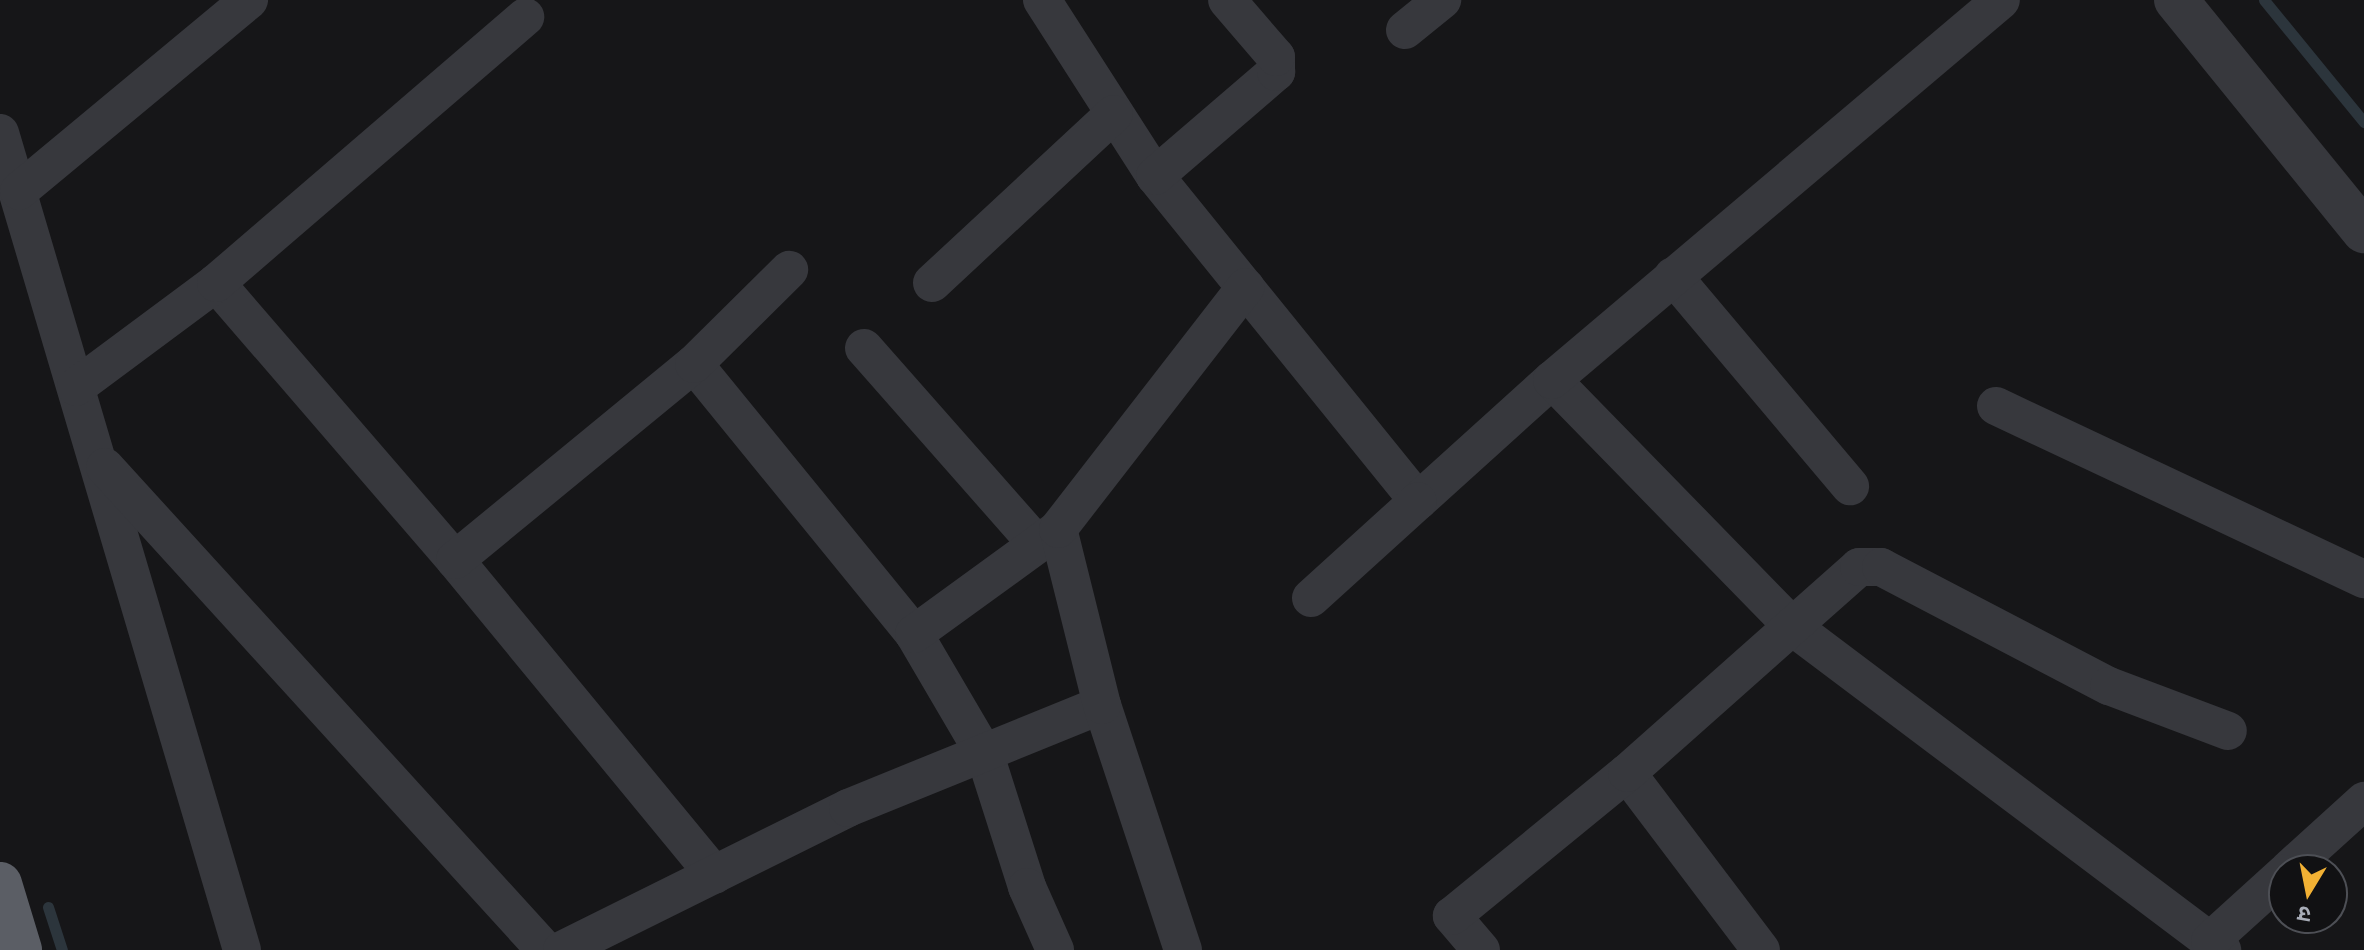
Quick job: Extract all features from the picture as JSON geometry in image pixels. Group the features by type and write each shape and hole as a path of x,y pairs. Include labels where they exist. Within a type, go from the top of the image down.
{"highway":[{"path":"0,884 20,950"}],"street":[{"path":"19,191 249,0"},
{"path":"1042,0 1155,176 1418,501"},
{"path":"1155,176 1276,72 1276,57 1227,0"},
{"path":"1405,30 1442,0"},
{"path":"1311,598 1552,380 2001,0"},
{"path":"2176,0 2364,231"},
{"path":"76,387 216,283 525,17"},
{"path":"932,283 1114,114"},
{"path":"0,133 102,463 154,663 242,950"},
{"path":"455,560 694,364 789,270"},
{"path":"1673,276 1850,486"},
{"path":"216,283 455,560 715,875"},
{"path":"914,634 1048,537 1246,287"},
{"path":"864,348 1048,537 1183,950"},
{"path":"694,364 914,634 985,755 1027,887 1055,950"},
{"path":"1552,380 1794,628 2216,946 2268,891"},
{"path":"1996,406 2364,579"},
{"path":"102,463 545,950"},
{"path":"1477,949 1452,916 1627,773 1794,628 1850,572 1870,564 2109,686 2228,731"},
{"path":"562,950 848,808 1102,705"},
{"path":"1627,773 1761,950"},
{"path":"2306,854 2364,801"}],"waterway":[{"path":"2264,0 2364,122"},
{"path":"48,907 62,950"}]}
